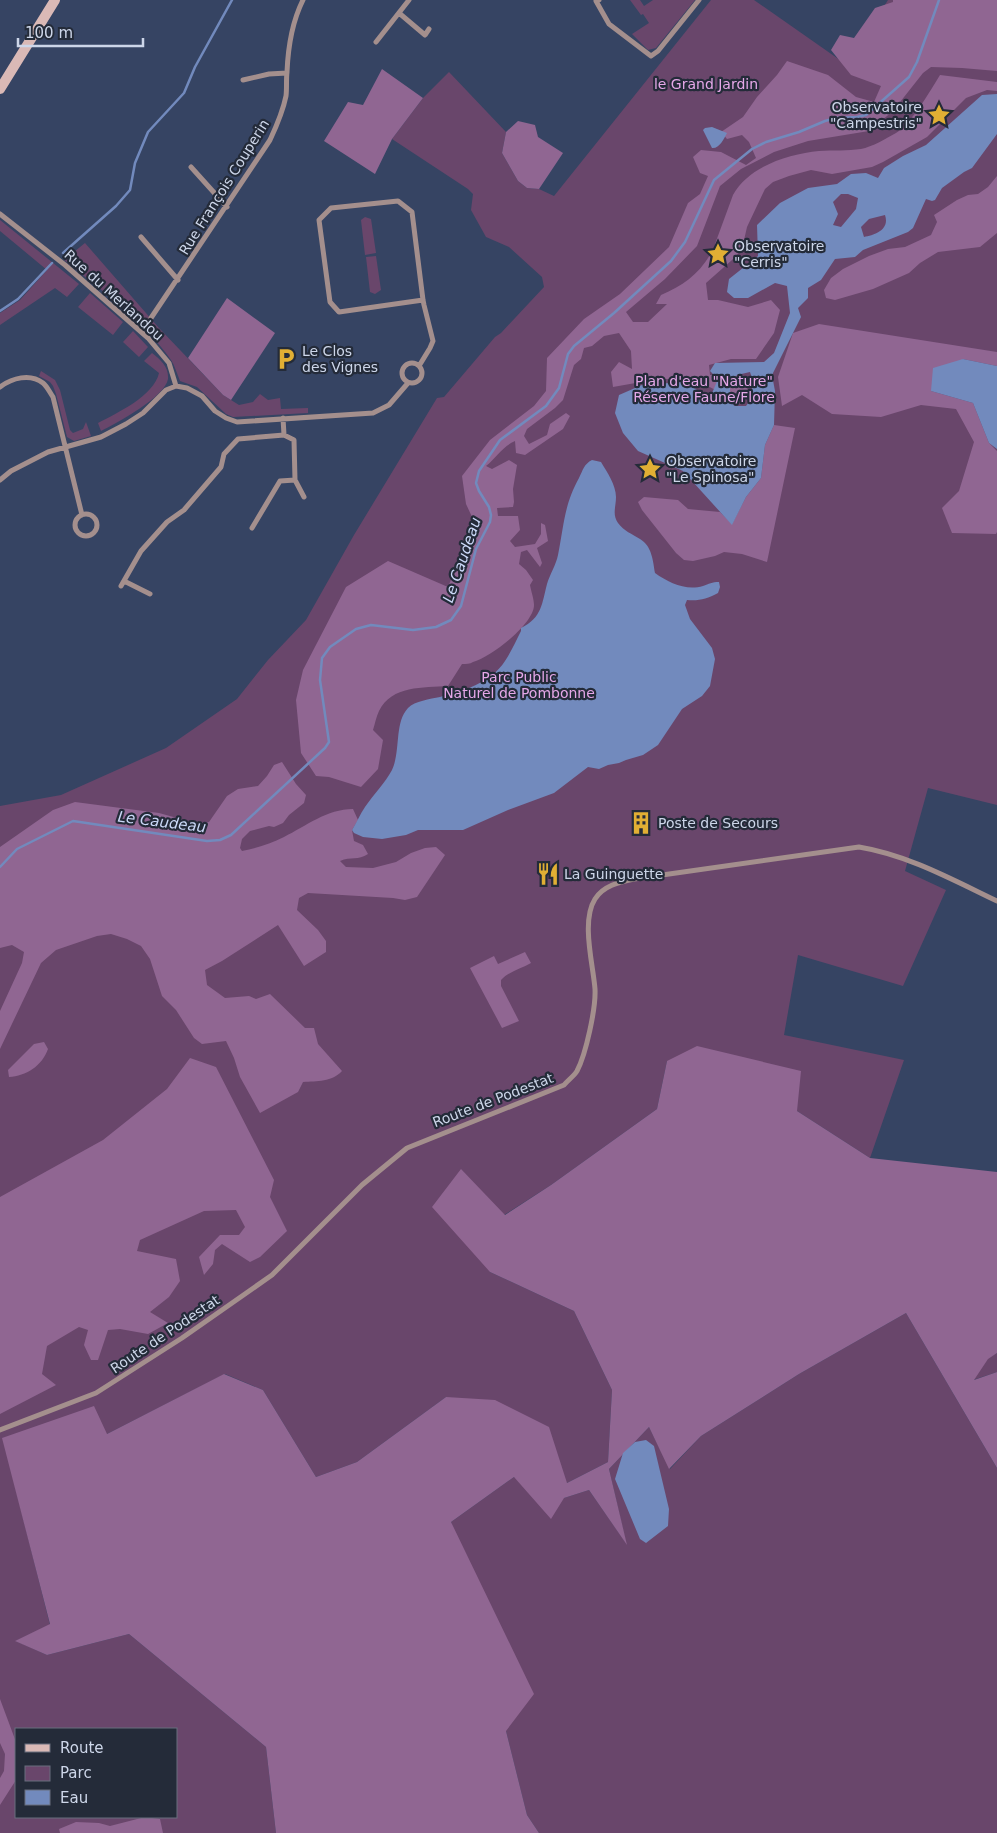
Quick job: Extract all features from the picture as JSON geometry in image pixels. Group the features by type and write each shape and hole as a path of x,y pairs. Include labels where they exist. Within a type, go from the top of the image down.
{"main road":[{"path":"0,89 55,0"}],"street":[{"name":"Rue François Couperin","path":"151,318 270,140 283,110 286,93 286,73 294,23 303,0"},
{"path":"376,42 409,0"},
{"path":"599,0 596,2 609,24 651,56 658,51 699,0"},
{"path":"399,14 425,35 429,29"},
{"path":"243,80 268,74 286,73"},
{"path":"191,167 227,207"},
{"path":"419,366 433,341 427,323 423,300 412,212 398,201 331,208 319,220 330,302 339,312 423,300"},
{"name":"Rue du Merlandou","path":"0,214 65,265 148,338 169,363 176,386"},
{"path":"141,238 178,280"},
{"path":"0,480 12,471 48,452 101,437 126,424 143,413 166,390 176,386 187,388 202,396 215,411 237,422 373,413 389,405 408,383 415,383 420,379 422,372 419,366 413,363 404,366 402,375 408,383"},
{"path":"0,387 17,377 31,378 43,383 53,397 82,515"},
{"path":"283,418 284,435"},
{"path":"150,594 123,583 141,551 167,522 184,510 221,467 224,454 238,439 284,435 294,440 296,480 304,497"},
{"path":"252,528 280,481 296,480"},
{"path":"82,515 92,517 96,522 94,532 88,536 81,535 75,526 77,520 82,515"},
{"name":"Route de Podestat","path":"0,1430 96,1393 229,1305 272,1275 362,1185 407,1148 564,1085 577,1070 592,1019 595,992 588,924 589,911 595,899 608,887 634,878 859,847 884,851 942,874 997,902"}],"green space":[{"path":"630,0 640,0 644,6 653,0 695,0 656,48 648,50 632,34 649,23"},
{"path":"711,0 754,0 847,65 888,0 997,0 997,805 928,788 905,871 946,890 903,986 798,955 784,1035 904,1060 870,1158 797,1111 667,1061 657,1109 551,1185 504,1215 461,1170 490,1272 574,1311 612,1390 608,1462 567,1483 446,1397 357,1462 316,1477 263,1390 225,1374 107,1434 3,1438 50,1625 16,1641 47,1655 129,1634 266,1747 276,1833 0,1833 0,806 61,795 166,748 237,699 268,660 306,620 354,535 437,398 444,397 495,337 544,287 542,277 509,247 486,237 471,210 473,194 468,189 392,139 423,98 449,72 506,132 502,153 518,181 527,188 539,189 554,196"},
{"path":"365,217 371,219 376,253 365,255 361,220"},
{"path":"0,220 79,284 67,297 55,288 0,325 0,313 20,300 47,270 0,231"},
{"path":"85,243 159,328 223,395 239,405 253,402 260,394 268,400 280,398 281,409 308,408 308,413 233,417 226,414 197,387 180,381 171,360 148,332 121,306 64,260"},
{"path":"376,256 381,290 375,294 370,292 366,257"},
{"path":"90,293 123,322 113,335 78,307"},
{"path":"133,331 148,347 139,357 123,342"},
{"path":"152,353 166,367 168,379 165,386 159,394 139,409 101,431 98,423 134,403 156,381 159,373 144,361"},
{"path":"41,371 55,380 60,390 70,430 73,433 83,429 86,422 91,436 74,441 67,437 53,386 50,382 39,376"},
{"path":"906,1313 997,1468 997,1833 539,1833 527,1815 451,1522 514,1477 564,1498 589,1490 626,1543 609,1469 649,1427 670,1469 701,1436 799,1374"},
{"path":"997,1353 997,1372 973,1380 988,1358"}],"shaded area":[{"path":"893,0 997,0 997,71 931,67 923,73 893,111 869,131 808,141 774,152 741,169 720,186 697,246 665,279 626,312 633,322 648,322 667,304 656,304 661,295 689,279 710,255 715,259 723,254 715,244 733,195 749,176 759,169 795,155 819,151 861,149 884,140 896,133 908,122 940,75 997,82 997,91 987,90 966,98 927,137 872,167 832,174 811,170 773,182 765,189 747,227 742,249 706,283 708,300 718,300 748,307 771,300 780,310 774,333 756,359 731,359 709,365 710,375 743,375 749,393 743,404 694,379 658,379 613,387 611,372 619,362 632,369 631,351 619,333 604,336 592,346 584,348 581,359 574,365 563,400 527,429 524,436 529,444 547,435 550,424 566,413 570,416 563,429 525,455 516,453 515,441 503,449 486,466 492,469 509,460 517,465 513,489 513,507 497,508 498,516 518,516 520,530 510,541 515,547 535,544 541,534 541,523 545,525 548,541 537,548 542,563 540,567 527,550 521,552 519,564 533,580 530,585 534,605 527,621 510,639 490,654 471,663 462,664 448,686 419,688 400,692 392,696 385,703 378,713 373,730 383,740 378,769 361,787 329,777 316,776 301,753 296,700 303,670 346,587 388,561 448,587 467,541 473,519 466,504 462,476 490,440 534,406 546,391 547,358 584,319 620,294 669,247 688,203 700,194 708,176 700,173 693,157 701,150 721,152 746,165 756,158 749,142 742,135 727,139 721,132 743,117 787,61 828,75 856,97 874,102 881,86 851,75 831,50 840,35 854,38 875,8 893,2"},
{"path":"382,69 423,98 392,139 375,174 324,141 348,102 363,105"},
{"path":"518,121 535,125 538,137 563,153 539,189 527,188 518,181 502,153 506,132"},
{"path":"997,176 997,233 980,247 938,252 920,263 909,273 873,289 835,300 826,298 824,290 831,278 843,269 869,256 888,249 905,247 931,235 937,222 934,215 957,200 968,195 978,194 988,187"},
{"path":"227,298 275,333 231,400 223,395 188,358"},
{"path":"819,324 997,352 997,366 963,359 931,391 973,403 989,443 997,451 996,534 952,533 942,508 959,491 974,442 956,409 921,405 881,417 832,414 802,395 782,406 778,377 793,333"},
{"path":"774,425 795,428 767,562 742,554 724,552 693,561 684,560 676,553 642,510 638,502 644,497 678,500 688,509 720,512 732,524 746,497 761,478 765,445"},
{"path":"282,762 296,784 306,795 304,803 289,815 283,823 274,827 269,826 250,831 242,839 240,848 242,851 274,842 326,815 353,809 358,820 352,830 354,841 363,845 368,854 340,861 346,867 373,868 396,862 411,853 425,848 436,847 445,855 417,897 405,900 308,893 299,898 297,910 318,930 326,941 326,952 304,966 278,925 205,970 207,985 225,998 249,996 256,999 270,994 305,1028 314,1028 318,1044 342,1071 329,1079 303,1082 298,1092 260,1113 240,1077 226,1041 202,1044 194,1038 176,1010 162,996 150,959 141,946 111,934 97,936 56,950 41,963 0,1049 0,1011 22,963 24,952 12,945 0,948 0,847 53,810 75,802 159,813 195,823 209,822 227,796 238,789 258,786 274,765"},
{"path":"525,952 531,963 511,972 501,980 501,986 519,1021 502,1028 470,968 494,956 498,964"},
{"path":"44,1042 48,1049 38,1065 21,1075 9,1077 8,1070 34,1044"},
{"path":"697,1046 801,1071 797,1111 870,1158 997,1172 997,1353 988,1359 974,1380 997,1372 997,1468 906,1313 799,1374 701,1436 669,1469 649,1427 609,1469 627,1545 589,1490 564,1498 551,1519 514,1477 451,1522 534,1694 506,1731 527,1815 539,1833 276,1833 266,1747 129,1634 47,1655 15,1641 50,1624 2,1438 94,1406 107,1434 224,1374 263,1390 316,1477 357,1462 446,1397 495,1400 549,1427 567,1483 608,1462 612,1390 574,1311 490,1272 432,1207 461,1169 505,1215 551,1185 657,1109 667,1061"},
{"path":"190,1058 216,1067 274,1180 270,1197 287,1231 260,1257 250,1262 222,1244 215,1250 213,1264 204,1275 199,1257 220,1235 239,1235 245,1227 236,1210 204,1211 140,1240 137,1251 176,1259 180,1281 169,1297 150,1312 168,1323 148,1334 120,1329 108,1330 98,1360 91,1360 84,1345 88,1330 79,1327 47,1346 42,1374 56,1385 0,1414 0,1197 103,1140 167,1089"},
{"path":"0,1699 15,1739 15,1782 0,1805 0,1778 4,1771 5,1754 0,1743"},
{"path":"141,1818 152,1818 160,1819 163,1833 60,1833 59,1829 76,1822 99,1823 110,1826"}],"water":[{"path":"997,94 997,134 972,168 942,188 935,200 926,199 913,228 908,232 863,250 855,257 835,259 821,280 808,288 808,298 798,308 801,317 772,375 775,391 774,425 765,445 761,478 746,497 732,525 683,471 638,451 623,433 615,413 619,395 642,385 684,382 710,398 718,379 710,371 715,363 764,362 774,353 790,313 787,286 775,283 748,298 734,298 727,292 729,279 758,256 757,225 780,203 808,188 837,184 851,174 866,173 878,178 884,168 926,145 982,95","holes":["841,194 848,194 858,198 856,209 841,227 833,225 838,214 833,202","885,215 886,220 880,231 864,237 861,227 869,219","750,372 751,394 746,406 735,406 730,401 730,380 737,375"]},
{"path":"712,127 727,133 721,143 715,148 712,148 703,130"},
{"path":"963,359 997,366 997,449 989,443 973,403 931,391 933,368"},
{"path":"592,460 601,462 613,483 616,492 616,520 625,530 640,539 647,546 651,554 655,573 672,583 684,587 697,587 719,582 718,593 703,599 687,600 685,605 690,619 712,648 715,659 710,686 702,696 682,709 658,745 643,755 619,763 599,769 588,767 554,793 508,810 463,830 418,830 406,835 382,839 363,837 354,833 352,830 363,810 392,770 395,762 401,721 408,708 419,702 467,689 492,675 507,658 521,628 537,615 557,559 570,497 584,468"},
{"path":"646,1440 654,1446 669,1509 668,1526 646,1543 640,1539 615,1479 623,1453 635,1442"}],"waterway":[{"path":"63,253 116,206 130,190 135,163 148,132 184,93 195,67 232,0"},
{"name":"Le Caudeau","path":"0,867 17,849 73,821 207,841 220,840 231,835 325,748 329,742 320,680 322,658 330,647 356,629 371,625 413,630 436,627 451,620 461,606 476,549 490,522 489,507 476,483 479,471 500,440 546,406 559,388 568,354 574,346 614,313 671,261 685,242 714,180 752,149 766,142 836,118 866,115 909,77 917,62 939,0"},
{"path":"0,311 18,299 52,263"}],"place":[{"name":"Observatoire \"Campestris\"","path":"939,115"},
{"name":"Observatoire \"Cerris\"","path":"718,254"},
{"name":"Le Clos des Vignes","path":"286,359"},
{"name":"Observatoire \"Le Spinosa\"","path":"650,469"},
{"name":"Poste de Secours","path":"641,823"},
{"name":"La Guinguette","path":"548,874"}],"park label":[{"name":"le Grand Jardin","path":"706,84"},
{"name":"Plan d'eau \"Nature\" Réserve Faune/Flore","path":"704,390"},
{"name":"Parc Public Naturel de Pombonne","path":"519,686"}]}
